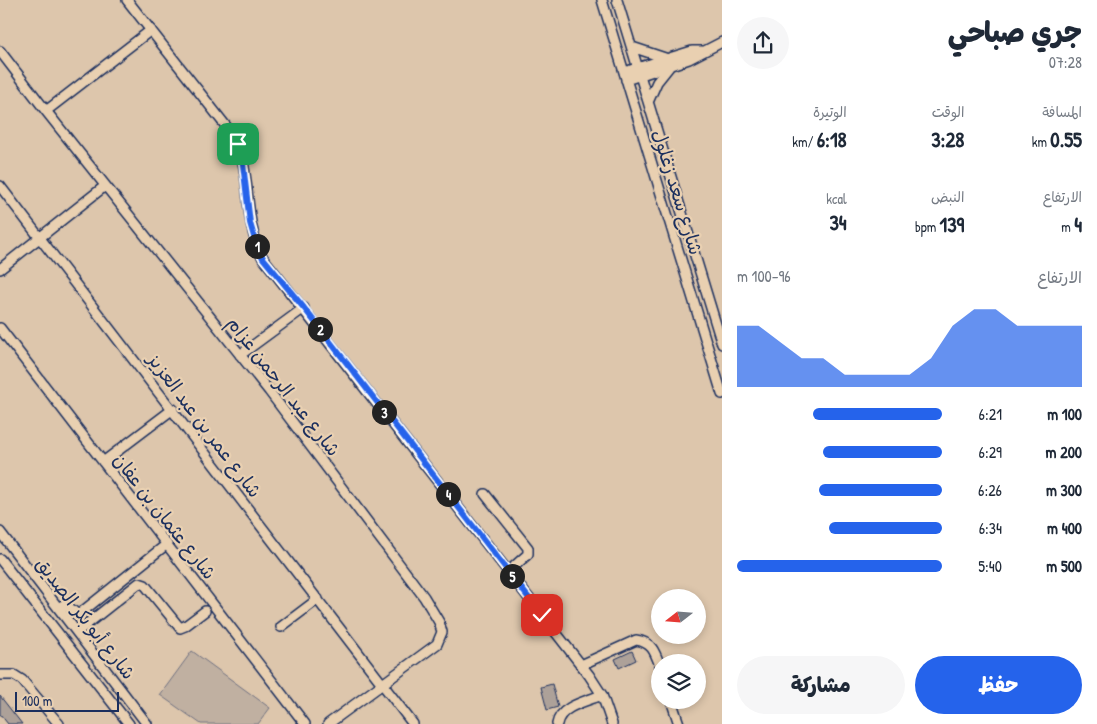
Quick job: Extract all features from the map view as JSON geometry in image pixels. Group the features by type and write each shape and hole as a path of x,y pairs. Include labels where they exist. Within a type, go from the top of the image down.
{"street":[{"path":"127,0 233,135 241,154 250,223 257,247 263,258 581,664 602,695 612,724"},
{"name":"شارع سعد زغلول","path":"602,0 722,394"},
{"name":"شارع سعد زغلول","path":"617,0 722,344"},
{"path":"46,111 151,30"},
{"path":"625,76 669,62 692,51 703,51 721,43"},
{"path":"632,47 669,62"},
{"name":"شارع عبد الرحمن عزام","path":"0,51 105,186 240,354 424,597 439,622 442,632 437,644 328,724"},
{"path":"648,101 669,62"},
{"name":"شارع عمر بن عبد العزيز","path":"0,186 414,724"},
{"path":"0,268 105,186"},
{"path":"240,354 304,308"},
{"name":"شارع عثمان بن عفان","path":"0,328 305,724"},
{"path":"103,462 172,409"},
{"path":"485,494 528,548 528,554 508,571"},
{"name":"شارع أبو بكر الصديق","path":"0,532 147,724"},
{"path":"58,608 65,604 75,615 78,615 167,544"},
{"path":"0,553 10,546"},
{"name":"شارع أبو بكر الصديق","path":"0,559 129,724"},
{"path":"77,632 139,583 145,585 180,628 205,611"},
{"path":"281,627 318,599"},
{"path":"581,664 636,640 651,646 655,654"},
{"path":"0,675 14,675 22,680 59,724"},
{"path":"557,724 560,714 566,710 602,695"},
{"path":"674,709 680,724"}],"shaded area":[{"path":"192,651 270,708 258,724 201,724 160,695"}],"building":[{"path":"632,651 636,660 619,668 615,659"},
{"path":"552,684 558,707 547,710 541,687"},
{"path":"0,696 22,724 8,724 0,714"}],"route":[{"path":"238,144 243,164 250,223 257,247 263,258 304,308 542,615"}]}
